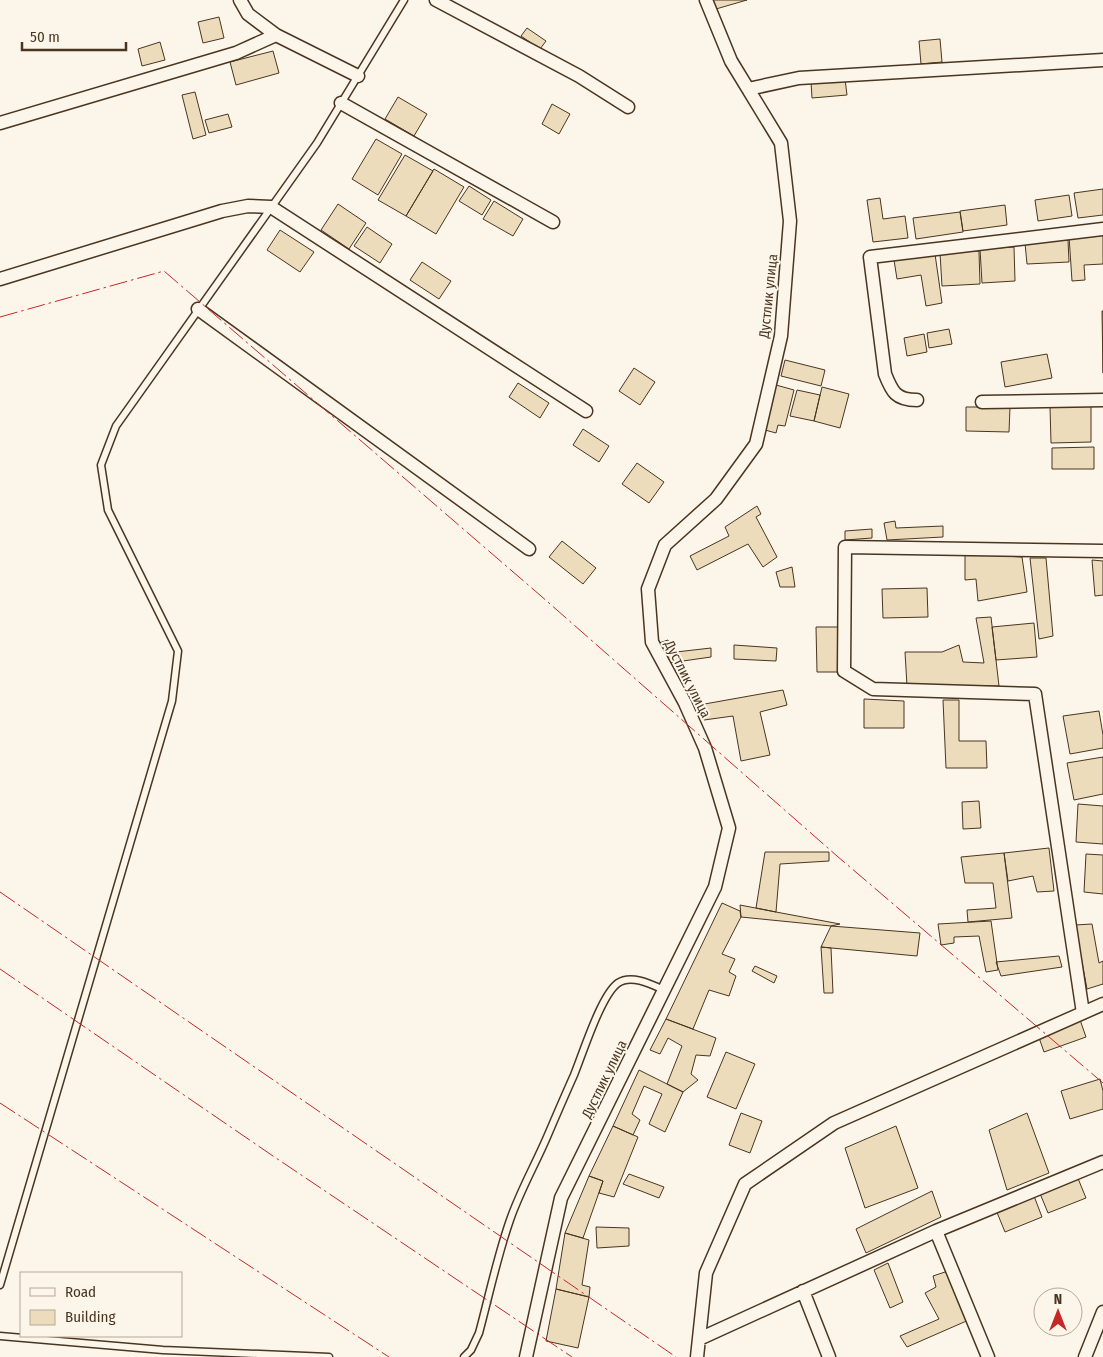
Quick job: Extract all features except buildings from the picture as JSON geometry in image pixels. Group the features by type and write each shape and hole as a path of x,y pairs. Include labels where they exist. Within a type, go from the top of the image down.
{"street":[{"path":"240,0 248,14 276,35 358,76"},
{"path":"436,0 579,76 628,107"},
{"name":"Дустлик улица","path":"526,1357 561,1198 715,886 729,828 705,748 685,703 652,642 648,589 665,545 716,499 756,444 784,317 790,221 781,143 731,61 706,0"},
{"path":"0,123 236,53 276,35"},
{"path":"748,89 799,78 1103,60"},
{"path":"342,103 553,222"},
{"path":"0,279 222,211 248,206 271,207 586,411"},
{"path":"917,400 905,400 891,389 885,374 870,257 1103,229"},
{"path":"198,309 529,549"},
{"path":"982,402 1103,400"},
{"path":"1083,1013 1035,694 873,689 844,671 845,547 1103,551"},
{"path":"697,1357 706,1272 745,1184 834,1123 1103,1004"},
{"path":"699,1339 936,1231 1103,1162"},
{"path":"936,1231 988,1357"},
{"path":"803,1291 829,1357"},
{"path":"1085,1357 1103,1312"}],"lane":[{"path":"0,1285 172,702 178,651 108,510 101,465 116,426 317,143 404,0"},
{"path":"464,1357 471,1350 479,1333 509,1221 520,1191 556,1116 595,1020 611,988 629,979 651,984 664,990"},
{"path":"0,1336 163,1350 329,1357"}],"power":[{"path":"0,317 164,271 541,596 837,856 1103,1083"},
{"path":"0,892 676,1357"},
{"path":"0,969 273,1156 572,1357"},
{"path":"0,1103 389,1357"}]}
